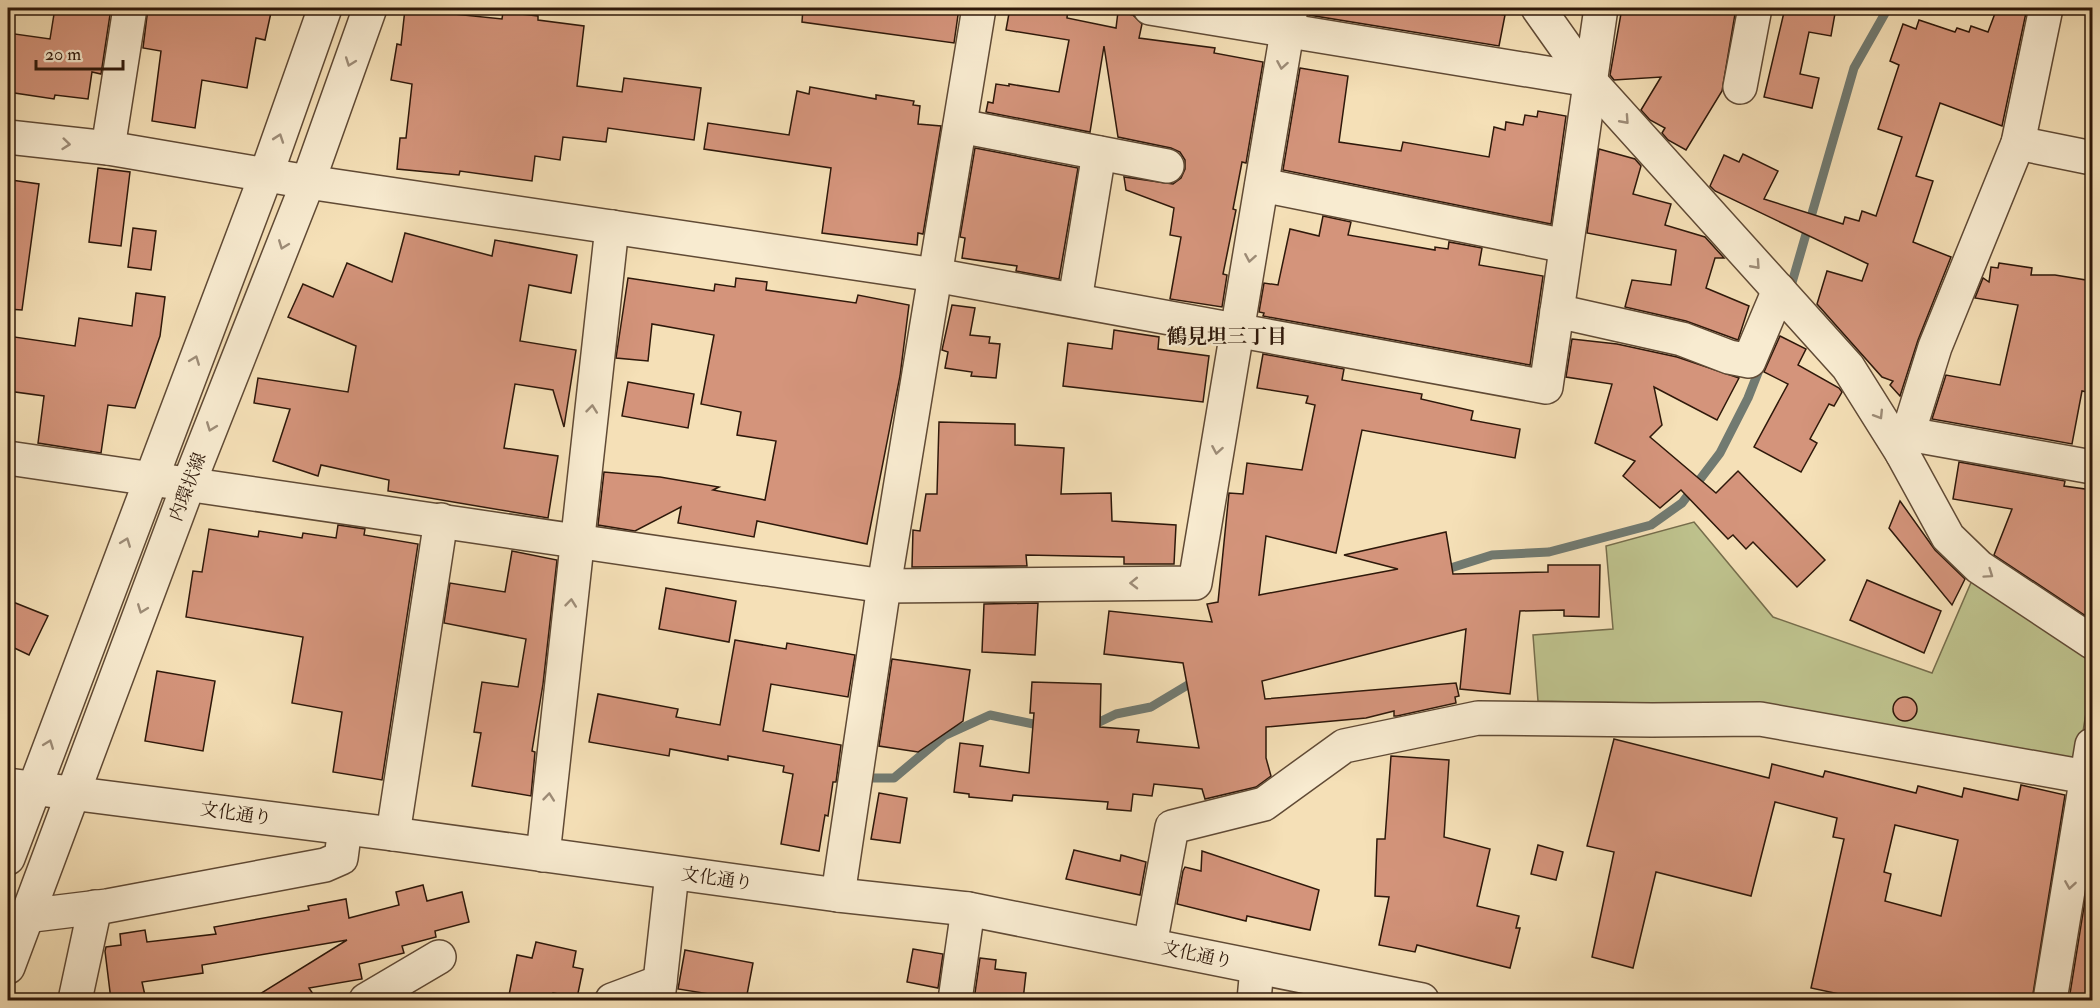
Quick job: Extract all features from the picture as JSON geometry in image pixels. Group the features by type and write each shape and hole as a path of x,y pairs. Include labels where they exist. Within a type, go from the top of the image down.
{"street":[{"path":"108,148 130,8"},
{"path":"8,858 20,787 150,479 266,175 325,8"},
{"name":"内環状線","path":"8,967 17,917 73,792 189,483 308,182 370,8"},
{"path":"838,895 884,586 979,8"},
{"path":"1150,8 1290,19 1589,80"},
{"path":"1538,8 1589,80 1848,367 1905,443 1948,537 1979,567 2092,642"},
{"path":"8,138 108,148 308,182 935,275 1546,387 1601,8"},
{"path":"1740,87 1755,8"},
{"path":"1905,443 1935,347 2018,143 2046,8"},
{"path":"8,458 884,586 1195,583 1290,19"},
{"path":"960,126 1167,166"},
{"path":"2018,143 2092,158"},
{"path":"1075,300 1099,153"},
{"path":"1262,184 1566,246"},
{"path":"543,855 612,227"},
{"path":"1557,311 1682,339 1729,357 1749,361 1779,290"},
{"path":"1905,443 2092,467"},
{"path":"393,834 441,520"},
{"path":"1150,945 1172,826 1264,804 1344,746 1478,718 1760,719 1911,744 2090,778"},
{"path":"2050,1000 2090,778 2092,745"},
{"name":"文化通り","path":"20,787 393,834 838,895 968,909 1422,1000"},
{"path":"17,917 94,908 325,865 341,858 345,828"},
{"path":"612,1000 659,991 672,873"},
{"path":"75,1000 94,908"},
{"path":"956,1000 968,909"},
{"path":"366,1000 439,957"},
{"path":"1254,1000 1257,968"}],"green space":[{"path":"1694,522 1773,617 1932,673 1973,578 2088,659 2092,676 2078,762 1748,705 1538,701 1533,635 1613,629 1606,546"}],"building":[{"path":"55,8 111,8 101,74 92,72 88,99 55,95 54,99 8,92 8,33 50,39"},
{"path":"148,8 272,8 265,40 256,38 247,88 202,80 195,128 152,121 161,51 143,48"},
{"path":"803,8 959,8 954,43 802,22"},
{"path":"1010,8 1068,8 1067,18 1116,28 1118,12 1133,15 1142,24 1139,38 1215,48 1214,53 1263,62 1246,163 1242,162 1233,209 1236,210 1223,274 1227,275 1222,307 1170,299 1181,237 1170,235 1174,208 1126,190 1124,177 1173,184 1181,178 1185,169 1185,160 1180,152 1171,148 1118,137 1104,46 1090,132 986,112 988,102 993,103 996,84 1059,92 1069,40 1006,30"},
{"path":"1309,8 1466,8 1505,15 1499,46 1309,15"},
{"path":"1622,8 1736,8 1722,91 1686,150 1668,140 1662,133 1665,128 1650,120 1641,110 1661,77 1614,80 1610,75"},
{"path":"1785,8 1836,8 1831,36 1809,32 1800,74 1819,78 1812,108 1764,97"},
{"path":"1997,8 2027,8 2002,126 1940,103 1916,176 1933,181 1913,242 1951,257 1918,340 1900,396 1890,385 1893,381 1882,377 1817,304 1827,271 1862,281 1868,264 1715,191 1710,186 1724,155 1739,162 1743,154 1778,171 1764,199 1843,224 1845,217 1859,221 1862,211 1876,216 1902,137 1878,129 1899,65 1890,61 1903,24 1916,29 1919,20 1955,32 1957,28 1969,32 1971,26 1988,32"},
{"path":"405,9 502,19 503,12 538,16 538,20 584,26 577,86 622,92 624,78 701,88 694,140 608,128 606,142 563,137 560,160 535,156 532,181 460,171 459,175 397,169 400,138 406,138 412,84 391,80 397,44 401,45"},
{"path":"1300,68 1348,76 1339,142 1401,151 1403,142 1489,157 1494,127 1505,130 1506,122 1523,125 1525,115 1537,117 1538,111 1566,116 1551,224 1283,170"},
{"path":"810,87 876,99 876,95 914,101 913,105 920,106 918,124 941,126 923,234 918,233 917,245 822,233 831,168 704,149 708,123 789,135 797,91 809,94"},
{"path":"975,148 1078,168 1059,279 1016,271 1017,266 962,258 965,238 960,237"},
{"path":"1599,149 1635,159 1641,166 1633,194 1671,204 1665,225 1705,237 1724,258 1715,258 1706,288 1749,306 1738,340 1686,321 1625,307 1632,280 1671,285 1676,250 1587,233"},
{"path":"98,168 130,172 121,246 89,242"},
{"path":"11,180 39,184 22,310 8,309 8,206"},
{"path":"1323,216 1351,222 1348,235 1435,250 1435,247 1448,249 1449,242 1482,248 1479,265 1543,276 1530,365 1263,316 1264,313 1259,312 1264,283 1278,285 1290,229 1319,236"},
{"path":"133,228 156,231 151,270 128,267"},
{"path":"405,233 492,256 495,240 577,255 571,293 529,285 520,341 576,350 564,427 553,390 515,384 504,448 558,456 548,518 388,491 389,480 321,465 318,476 273,461 290,409 254,403 258,378 348,392 356,346 288,317 303,284 333,297 347,263 392,282"},
{"path":"1999,263 2032,268 2031,275 2055,275 2092,281 2092,393 2082,391 2072,444 1932,419 1946,375 2000,385 2018,305 1975,298 1983,278 1989,282 1991,267 1998,268"},
{"path":"628,278 714,291 715,284 735,287 736,278 767,282 766,290 856,303 858,295 909,305 900,376 867,544 757,521 754,537 678,523 681,507 635,531 598,525 604,472 660,477 719,487 713,490 765,500 776,441 737,435 741,412 701,404 714,335 652,324 648,361 616,358"},
{"path":"136,293 165,297 160,336 135,408 108,405 101,453 38,443 44,396 8,391 8,336 75,346 79,318 132,326"},
{"path":"952,305 975,308 970,335 990,337 989,343 1000,344 996,378 971,376 972,372 945,368 948,352 942,350"},
{"path":"1114,330 1159,337 1158,349 1209,356 1203,402 1063,386 1068,343 1112,349"},
{"path":"1780,336 1806,349 1798,365 1839,388 1842,392 1834,406 1829,404 1810,439 1817,443 1801,472 1754,447 1788,384 1764,372"},
{"path":"1572,339 1617,344 1677,357 1739,378 1717,420 1654,387 1662,425 1650,437 1716,493 1738,471 1825,560 1797,587 1753,542 1746,549 1733,535 1728,539 1681,490 1660,508 1623,476 1635,461 1595,443 1612,384 1566,377"},
{"path":"1263,354 1344,369 1342,380 1422,394 1421,399 1473,411 1471,420 1520,429 1515,458 1362,430 1336,553 1266,536 1259,595 1398,569 1344,555 1446,532 1453,574 1548,572 1548,565 1600,565 1599,617 1564,616 1564,610 1520,611 1510,694 1460,689 1466,629 1262,681 1265,699 1456,683 1459,696 1455,697 1456,703 1397,716 1394,716 1394,711 1366,718 1266,727 1266,758 1271,776 1256,787 1205,799 1202,789 1154,784 1152,796 1133,794 1131,811 1107,809 1108,802 1013,795 1012,801 969,797 969,794 954,792 960,743 983,746 980,766 1029,773 1034,713 1030,713 1032,682 1101,684 1100,727 1139,730 1137,742 1199,748 1183,663 1104,654 1109,611 1212,622 1207,604 1218,602 1229,493 1243,494 1247,463 1302,470 1315,405 1306,403 1308,396 1257,388"},
{"path":"628,382 694,394 688,428 622,416"},
{"path":"939,422 1015,424 1015,445 1064,448 1061,494 1111,493 1112,521 1176,525 1174,564 1124,564 1124,557 1026,555 1027,566 912,567 913,530 920,531 926,494 937,494"},
{"path":"1959,462 2065,481 2064,486 2092,490 2092,620 1994,555 2012,509 1953,499"},
{"path":"1900,501 1935,550 1965,579 1952,605 1889,528"},
{"path":"338,525 365,529 364,535 418,544 382,780 333,772 342,712 292,703 303,637 186,617 193,571 202,572 209,529 258,537 259,531 302,538 303,533 336,538"},
{"path":"512,551 557,560 543,684 532,751 535,752 531,796 472,786 481,733 474,732 482,682 518,687 526,639 444,623 450,583 505,592"},
{"path":"1867,580 1941,611 1924,653 1850,620"},
{"path":"666,588 736,601 729,642 659,629"},
{"path":"8,600 48,616 29,655 8,645"},
{"path":"1038,603 1035,655 982,652 984,604"},
{"path":"735,640 786,649 787,643 855,655 848,697 771,684 763,731 841,745 836,782 833,782 828,816 825,815 819,851 781,844 793,774 783,772 784,766 728,756 728,760 670,749 669,756 589,742 598,694 678,709 676,717 720,725"},
{"path":"892,659 970,670 963,721 918,752 879,746"},
{"path":"157,671 215,681 203,751 145,741"},
{"path":"1900,697 1910,697 1917,704 1917,714 1910,721 1900,721 1893,714 1893,704"},
{"path":"1614,739 1769,778 1772,764 1823,777 1825,771 1916,793 1918,786 1962,797 1964,788 2018,800 2021,785 2065,795 2032,1000 1867,1000 1811,988 1844,839 1833,837 1837,818 1775,802 1751,896 1656,872 1633,968 1592,957 1614,852 1587,846","holes":["1895,825 1958,840 1941,916 1885,901 1891,874 1884,872"]},
{"path":"1391,756 1449,760 1444,837 1490,849 1477,906 1519,916 1516,928 1520,928 1510,968 1417,945 1415,952 1379,945 1389,897 1375,896 1377,839 1385,839"},
{"path":"879,793 907,798 900,843 871,839"},
{"path":"1538,845 1563,852 1556,880 1531,874"},
{"path":"1074,850 1120,861 1121,855 1146,862 1140,895 1066,879"},
{"path":"1202,851 1319,890 1310,930 1247,916 1246,921 1177,904 1183,871 1185,867 1201,871"},
{"path":"2092,857 2092,1000 2069,1000"},
{"path":"423,885 427,901 462,892 469,922 435,931 436,937 402,946 404,953 359,964 362,979 309,988 317,1000 250,1000 347,940 202,965 203,973 142,982 146,1000 111,1000 105,951 106,947 121,945 120,934 145,930 147,942 216,934 214,927 309,910 308,906 346,899 349,918 399,905 396,892"},
{"path":"536,942 576,951 573,967 583,969 577,998 553,993 551,1000 508,1000 517,955 532,958"},
{"path":"913,949 943,954 938,988 907,982"},
{"path":"685,950 753,963 746,1000 678,989"},
{"path":"980,958 996,960 995,969 1026,973 1023,1000 974,1000"}],"waterway":[{"path":"1789,293 1854,68 1888,8"},
{"path":"1441,571 1492,555 1549,552 1651,525 1682,503 1720,453 1748,398 1761,365"},
{"path":"1089,727 1116,714 1151,707 1196,680"},
{"path":"872,778 894,778 944,736 990,715 1043,726"}],"district":[{"name":"鶴見坦三丁目","path":"1227,336"}]}
